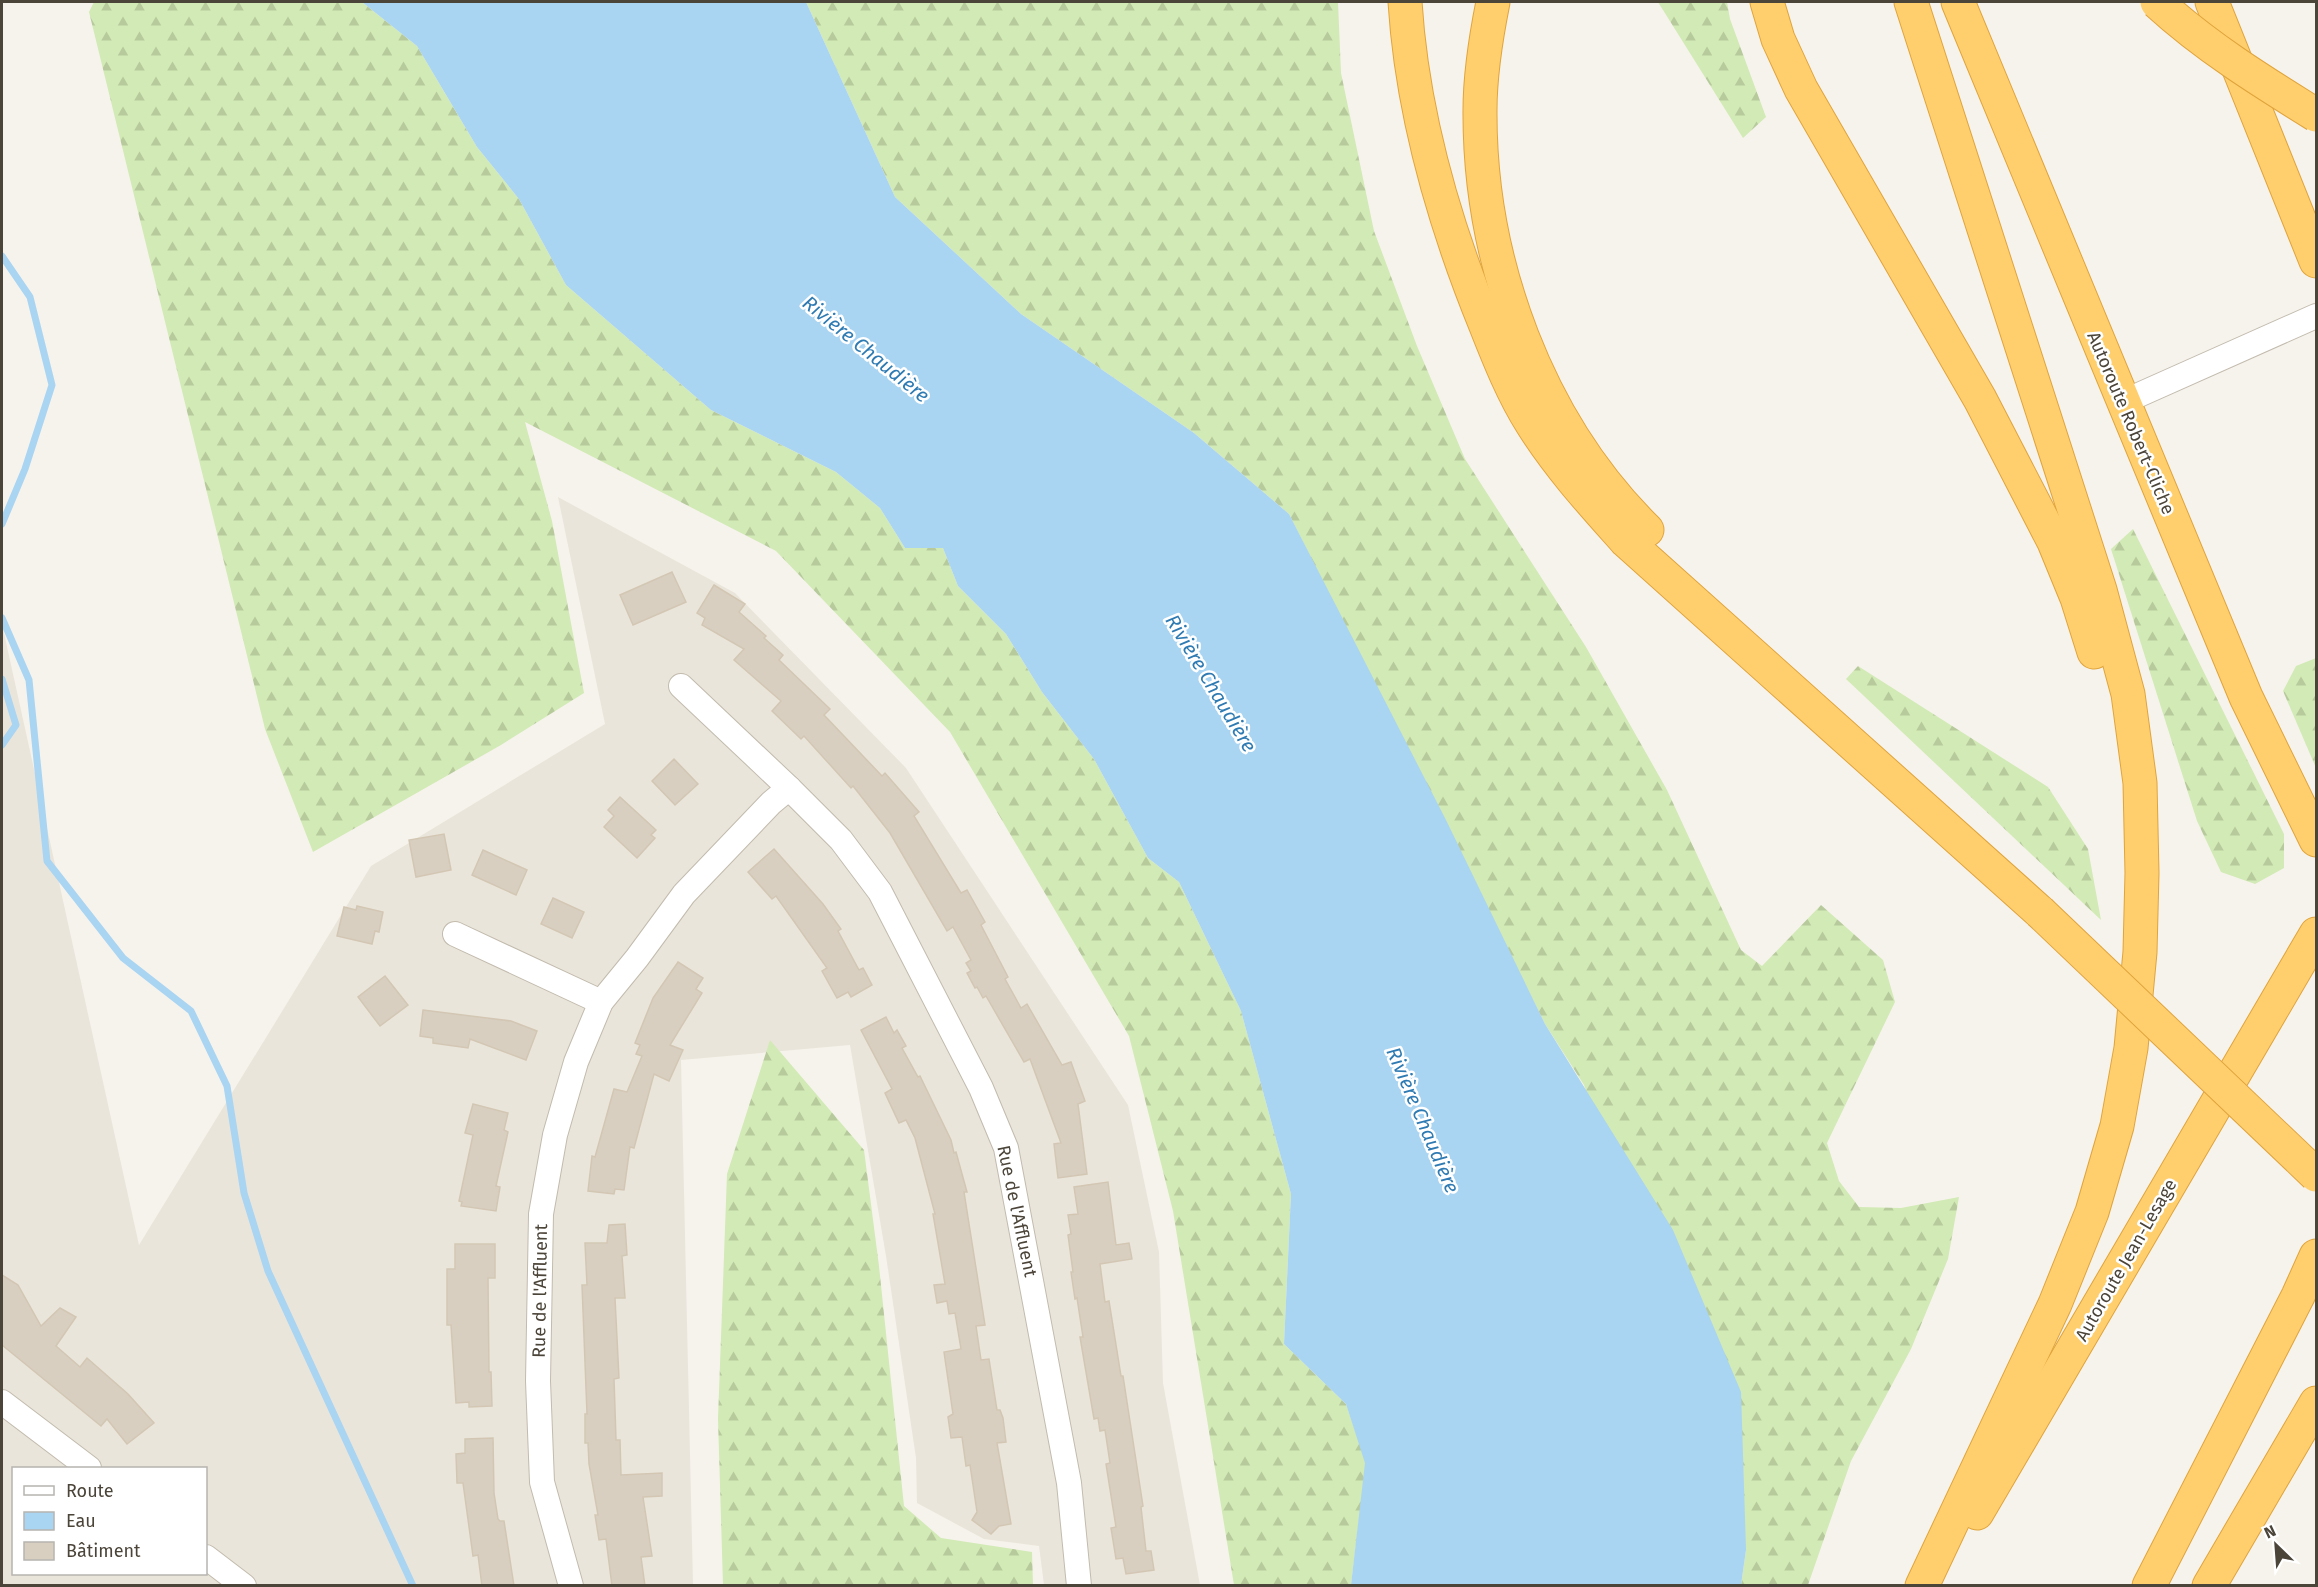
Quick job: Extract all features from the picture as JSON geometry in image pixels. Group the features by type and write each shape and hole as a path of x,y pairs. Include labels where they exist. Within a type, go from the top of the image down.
{"highway":[{"path":"1405,2 1425,136 1442,204 1471,289 1509,382 1531,423 1582,492 1626,541 1976,853 2316,1175"},
{"path":"1493,2 1484,50 1480,109 1482,172 1495,248 1514,315 1539,375 1571,435 1599,475 1634,517 1976,853"},
{"path":"1767,2 1778,39 1801,89 1980,399 2054,542 2077,598 2104,683 2126,770 2142,873"},
{"path":"1911,2 2100,590 2128,694 2140,783 2142,873 2140,952 2131,1048 2117,1126 2092,1212 2055,1304 1922,1586"},
{"name":"Autoroute Robert-Cliche","path":"1958,2 2246,697 2316,840"},
{"path":"2157,2 2189,31 2264,83 2316,115"},
{"path":"2212,2 2316,261"},
{"name":"Autoroute Jean-Lesage","path":"1935,1586 2316,934"},
{"path":"2148,1586 2298,1296 2316,1256"},
{"path":"2209,1586 2316,1403"}],"street":[{"path":"2123,402 2316,316"},
{"name":"Rue de l'Affluent","path":"681,686 841,840 880,892 981,1088 1006,1148 1069,1483 1079,1586"},
{"name":"Rue de l'Affluent","path":"571,1586 542,1482 538,1381 541,1214 555,1135 576,1062 601,1002 684,894 771,803 789,788"},
{"path":"455,934 601,1002"},
{"path":"2,1402 88,1467"},
{"path":"207,1558 244,1586"}],"shaded area":[{"path":"558,497 735,593 906,768 1128,1105 1159,1252 1163,1383 1200,1585 1044,1585 1039,1546 984,1539 917,1503 916,1458 886,1256 850,1045 681,1060 693,1585 2,1585 2,624 139,1245 371,866 605,724"}],"green space":[{"path":"94,2 362,2 417,46 477,147 519,199 566,285 711,410 836,472 880,508 905,548 943,548 958,586 1006,634 1042,692 1094,759 1148,858 1179,882 1241,1011 1291,1194 1284,1344 1346,1404 1366,1463 1351,1585 1234,1585 1173,1211 1129,1036 950,732 776,551 525,422 552,521 584,693 501,745 313,852 265,729 89,12"},
{"path":"806,2 1338,2 1341,73 1374,231 1417,346 1465,459 1586,647 1667,790 1741,950 1762,966 1821,905 1883,960 1895,1002 1827,1143 1839,1181 1859,1207 1901,1208 1959,1197 1948,1259 1911,1349 1851,1461 1808,1585 1741,1585 1746,1550 1584,1085 1545,1024 1289,514 1194,433 1021,314 895,197"},
{"path":"1658,2 1727,2 1730,19 1766,117 1743,138"},
{"path":"2133,529 2284,834 2284,868 2255,884 2221,872 2197,821 2111,549"},
{"path":"2316,658 2316,768 2283,691 2296,666"},
{"path":"1858,666 2048,787 2088,849 2101,920 1846,679"},
{"path":"770,1040 864,1150 879,1266 904,1506 941,1538 1032,1552 1033,1585 723,1585 718,1419 727,1174"}],"water":[{"name":"Rivière Chaudière","path":"362,2 806,2 895,197 1021,314 1194,433 1289,514 1446,820 1545,1024 1673,1230 1741,1392 1746,1550 1741,1585 1351,1585 1365,1463 1346,1404 1284,1344 1291,1194 1241,1011 1179,882 1148,858 1094,759 1042,692 1006,634 958,586 943,548 905,548 880,508 836,472 711,410 566,285 519,199 477,147 417,46"}],"building":[{"path":"672,572 686,602 633,625 620,595"},
{"path":"714,585 745,604 739,612 783,655 779,660 830,709 824,715 882,776 885,773 919,812 914,816 961,893 967,890 985,922 981,925 1008,977 1005,979 1021,1008 1027,1004 1062,1065 1071,1062 1085,1101 1078,1104 1087,1174 1058,1178 1054,1144 1061,1143 1030,1059 1024,1062 986,996 983,998 977,987 975,988 967,973 971,971 966,963 971,960 953,927 947,931 890,833 853,786 851,788 804,736 801,739 772,711 781,701 734,660 744,649 702,625 705,618 697,613"},
{"path":"674,759 698,784 675,805 652,781"},
{"path":"620,797 656,830 651,835 655,838 637,858 604,827 614,816 608,810"},
{"path":"444,834 451,870 416,877 409,840"},
{"path":"774,849 823,904 841,929 838,931 859,970 863,968 872,985 851,997 848,992 837,998 822,971 827,968 776,896 772,899 748,872"},
{"path":"483,850 527,870 516,895 472,875"},
{"path":"553,898 584,912 572,938 541,924"},
{"path":"357,906 383,912 379,932 375,931 372,944 337,936 344,907 356,910"},
{"path":"678,962 703,978 696,989 702,993 670,1045 683,1050 669,1081 654,1074 634,1148 630,1147 624,1190 615,1189 614,1194 588,1191 592,1156 595,1157 614,1089 627,1092 642,1056 636,1054 640,1045 635,1043 653,998"},
{"path":"385,976 408,1005 380,1026 358,997"},
{"path":"423,1010 511,1021 537,1031 526,1060 470,1039 468,1048 433,1043 433,1038 420,1036"},
{"path":"886,1017 894,1033 897,1030 906,1046 902,1048 918,1077 920,1076 951,1140 967,1192 964,1192 985,1325 976,1326 981,1360 989,1359 997,1410 1000,1410 1003,1418 1006,1442 997,1443 1011,1524 999,1526 991,1534 972,1520 977,1512 970,1465 966,1466 962,1437 951,1438 948,1417 953,1414 944,1352 961,1349 955,1313 949,1314 947,1301 937,1303 934,1285 945,1284 933,1214 935,1214 915,1138 906,1120 899,1123 885,1093 892,1089 861,1030"},
{"path":"473,1104 508,1113 504,1130 508,1132 496,1186 500,1187 496,1211 461,1206 462,1202 459,1201 473,1135 465,1133"},
{"path":"1108,1182 1116,1245 1129,1243 1132,1259 1100,1264 1105,1302 1109,1301 1121,1376 1123,1376 1143,1506 1141,1507 1146,1551 1151,1551 1154,1570 1126,1574 1123,1558 1116,1559 1111,1528 1116,1527 1106,1464 1110,1463 1105,1430 1100,1431 1098,1418 1094,1419 1080,1337 1083,1337 1071,1272 1073,1272 1068,1235 1071,1234 1068,1215 1078,1214 1074,1187"},
{"path":"625,1224 627,1255 622,1256 625,1298 615,1298 619,1378 614,1379 616,1440 620,1440 621,1475 662,1473 662,1496 643,1497 652,1556 641,1557 645,1586 612,1586 606,1539 599,1540 595,1515 598,1515 589,1464 588,1443 585,1443 585,1414 587,1414 582,1285 587,1285 585,1243 607,1243 609,1225"},
{"path":"455,1244 495,1244 495,1278 488,1278 489,1372 491,1372 492,1406 469,1407 469,1402 456,1403 451,1325 447,1325 447,1269 455,1269"},
{"path":"2,1275 18,1285 41,1326 60,1308 76,1317 56,1346 80,1367 87,1358 128,1394 154,1423 127,1444 107,1419 101,1426 2,1345"},
{"path":"493,1438 494,1493 498,1519 504,1521 514,1586 482,1586 478,1555 473,1556 463,1483 457,1483 456,1454 465,1453 465,1439"}],"waterway":[{"path":"2,256 30,297 52,385 25,469 2,524"},
{"path":"2,618 29,680 47,861 123,958 191,1011 227,1086 244,1193 268,1271 413,1586"},
{"path":"2,679 16,725 2,745"}]}
